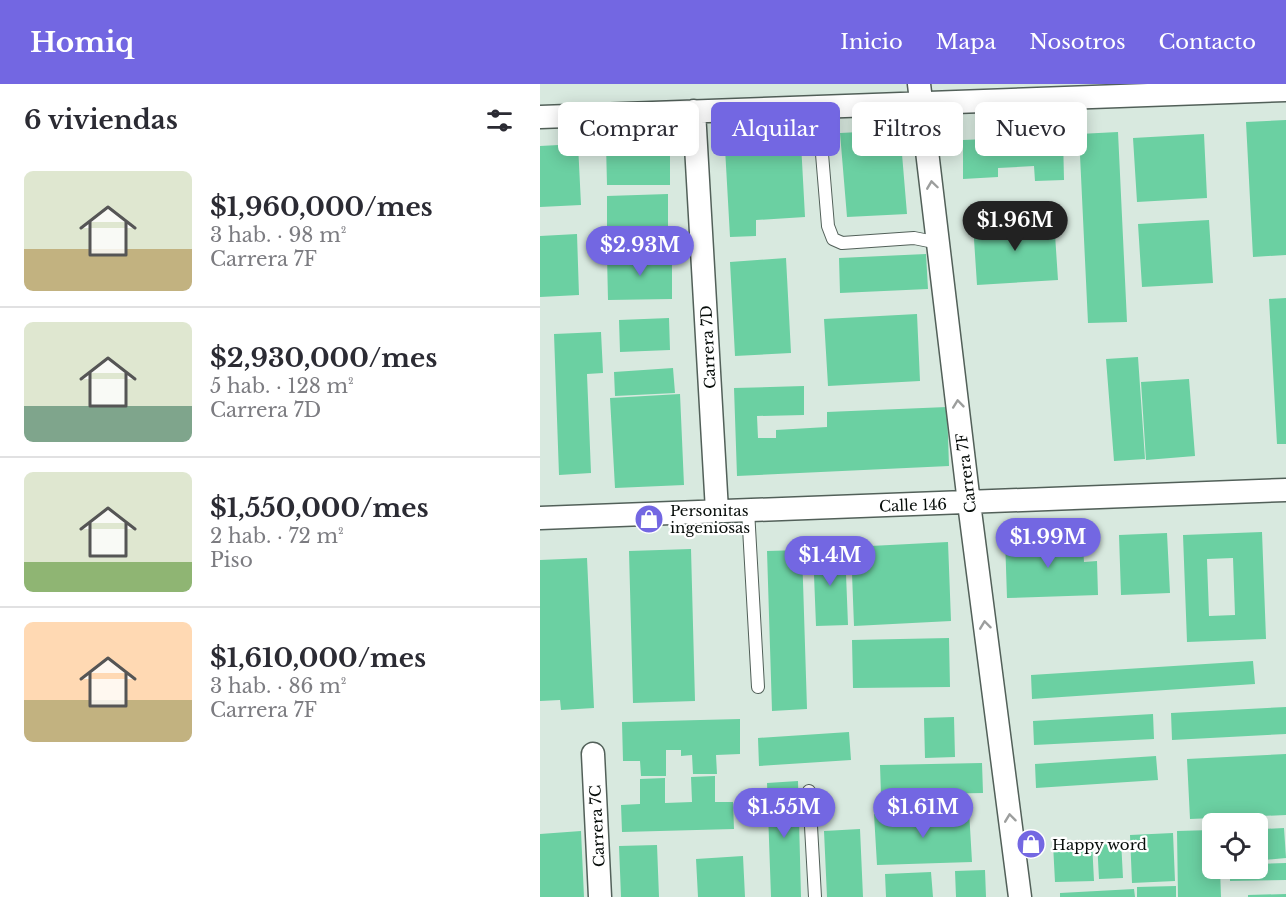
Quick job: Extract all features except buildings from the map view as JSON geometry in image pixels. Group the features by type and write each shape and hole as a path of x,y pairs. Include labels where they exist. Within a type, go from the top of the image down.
{"street":[{"path":"699,111 920,94 1286,90"},
{"name":"Carrera 7F","path":"920,94 969,503 1020,897"},
{"path":"540,117 558,116"},
{"name":"Carrera 7D","path":"697,156 717,511"},
{"name":"Calle 146","path":"540,518 1286,490"},
{"name":"Carrera 7C","path":"593,754 600,897"}],"lane":[{"path":"822,156 828,226 832,238 842,243 914,238 939,243"},
{"path":"748,510 758,687"},
{"path":"809,791 815,897"}],"place":[{"name":"Personitas ingeniosas","path":"649,519"},
{"name":"Happy word","path":"1031,844"}]}
